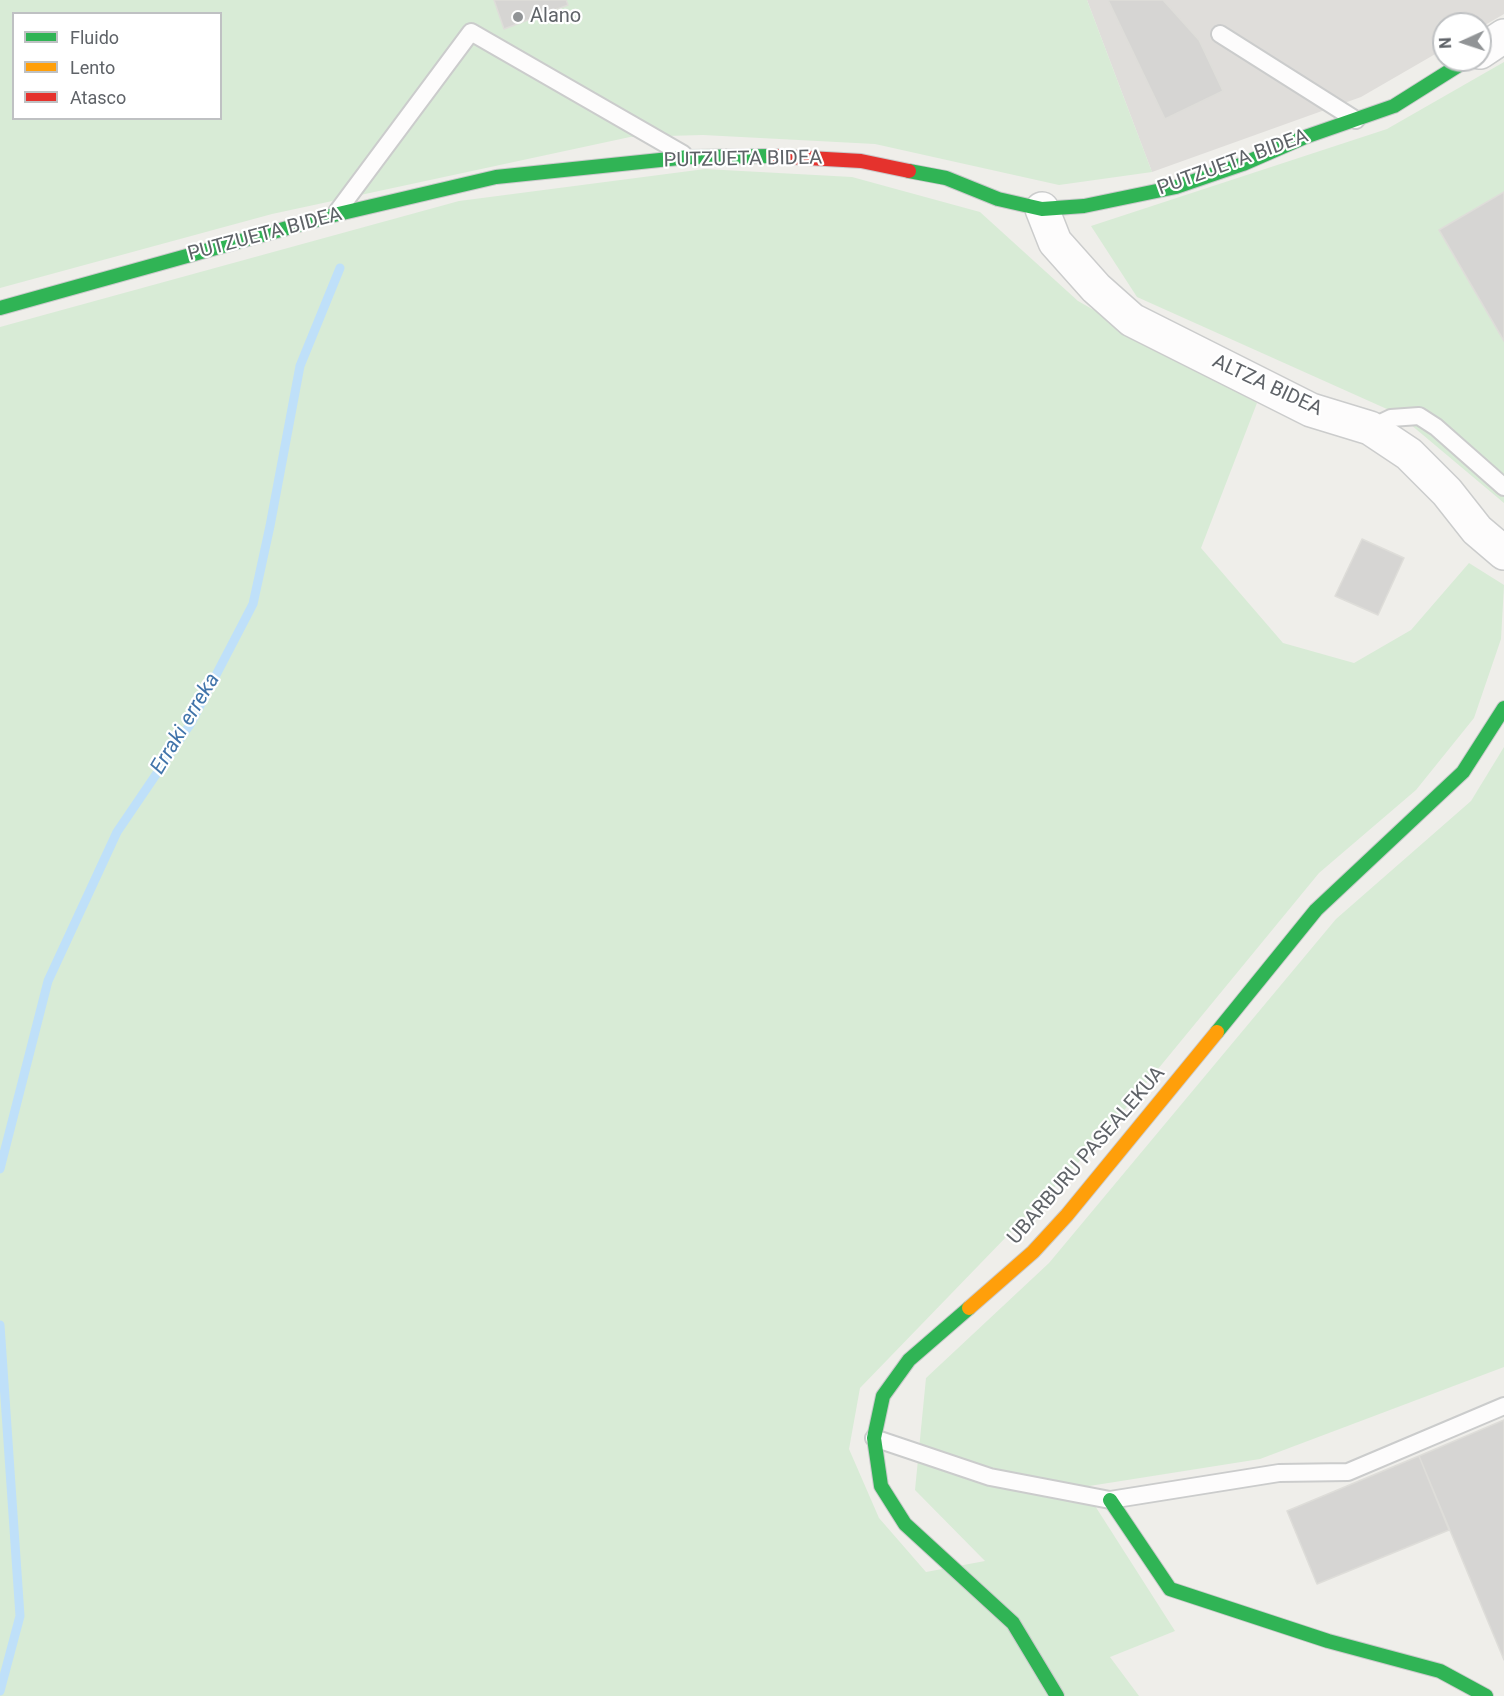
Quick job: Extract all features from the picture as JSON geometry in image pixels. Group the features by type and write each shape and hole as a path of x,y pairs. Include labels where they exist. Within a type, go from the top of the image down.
{"street":[{"name":"PUTZUETA BIDEA","path":"0,308 334,215 496,177 689,157 791,156 861,161 946,178 998,199 1042,209 1084,206 1176,187 1243,164 1305,137 1394,106 1448,72"},
{"name":"ALTZA BIDEA","path":"1042,209 1056,242 1096,288 1132,320 1311,410 1370,428 1409,454 1447,492 1477,530 1504,553"},
{"name":"UBARBURU PASEALEKUA","path":"1057,1696 1013,1623 905,1524 881,1486 874,1438 883,1396 909,1360 1033,1252 1067,1215 1316,910 1462,771 1504,708"},
{"path":"1110,1500 1170,1589 1328,1641 1440,1671 1486,1696"}],"lane":[{"path":"334,215 471,32 689,157"},
{"path":"1220,34 1356,120"},
{"path":"1370,428 1391,418 1419,416 1436,427 1504,487"},
{"path":"874,1438 990,1477 1110,1500 1279,1473 1348,1472 1504,1406"}],"shaded area":[{"path":"1087,0 1504,0 1504,14 1492,21 1492,12 1432,12 1432,56 1361,97 1152,172"}],"green space":[{"path":"0,0 1087,0 1152,172 1059,185 875,144 703,135 630,137 272,214 0,288"},
{"path":"1504,62 1504,503 1398,414 1137,297 1091,226 1387,129 1487,72 1492,72 1492,69"},
{"path":"705,169 852,177 980,212 1078,301 1257,403 1201,548 1283,643 1354,663 1411,630 1469,563 1504,585 1501,639 1474,718 1416,790 1319,873 1098,1142 860,1388 849,1449 879,1518 926,1572 985,1561 915,1490 926,1378 1049,1263 1336,919 1471,801 1504,747 1504,1367 1260,1459 1083,1487 1175,1631 1110,1657 1139,1696 0,1696 0,327 459,201"}],"building":[{"name":"Alano","path":"494,0 566,0 568,5 504,29"},
{"path":"1108,0 1163,0 1199,40 1223,91 1165,119"},
{"path":"1504,192 1504,341 1439,230"},
{"path":"1362,539 1404,558 1378,615 1335,596"},
{"path":"1504,1420 1504,1660 1419,1456"},
{"path":"1419,1456 1449,1530 1317,1584 1287,1511"}],"waterway":[{"name":"Erraki erreka","path":"0,1169 48,981 117,832 191,723 253,604 300,366 340,268"},
{"name":"Erraki erreka","path":"0,1325 20,1616 0,1691"}],"traffic: fast":[{"path":"909,171 946,178 998,199 1042,209 1084,206 1176,187 1243,164 1305,137 1394,106 1448,72"},
{"path":"0,308 334,215 496,177 689,157 773,156"},
{"path":"1217,1032 1316,910 1463,772 1504,708"},
{"path":"969,1308 909,1360 883,1396 874,1438 881,1486 905,1524 1013,1623 1057,1696"},
{"path":"1110,1500 1170,1589 1328,1641 1440,1671 1486,1696"}],"traffic: slow":[{"path":"969,1308 1033,1252 1067,1215 1217,1032"}],"traffic: jam":[{"path":"773,156 861,161 909,171"}],"place":[{"name":"Alano","path":"518,17"}]}
